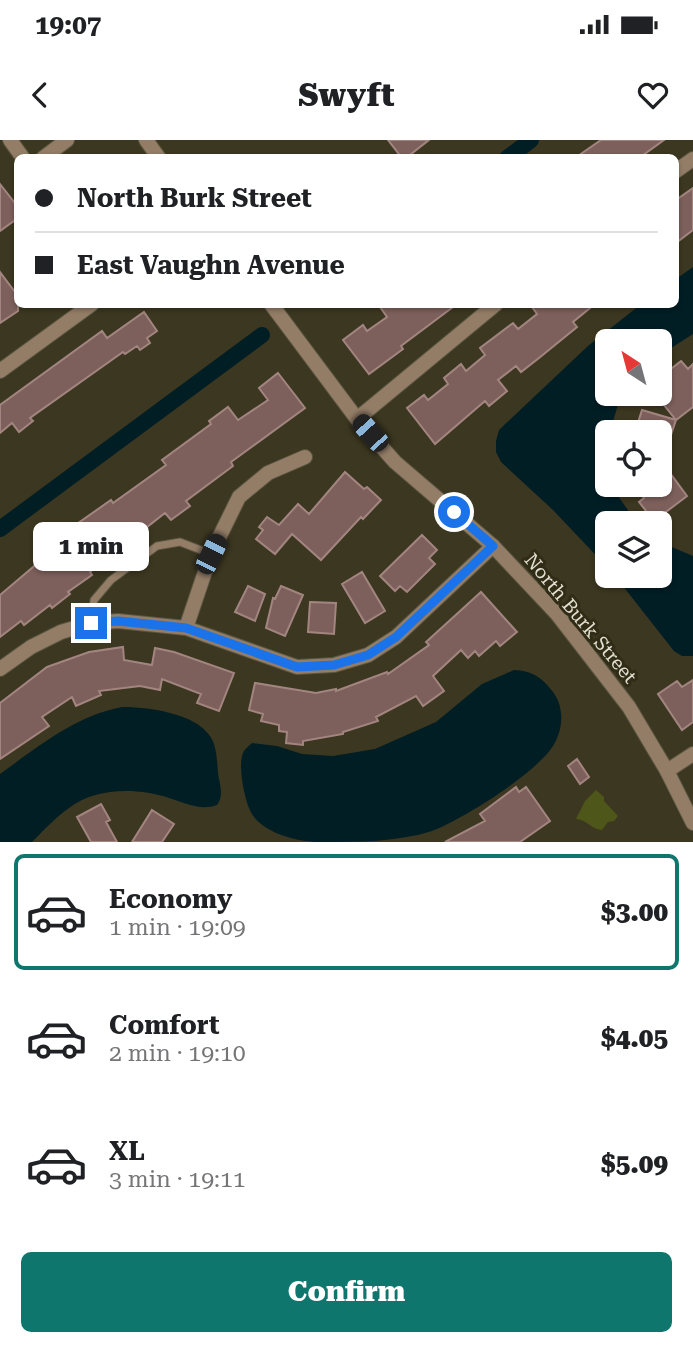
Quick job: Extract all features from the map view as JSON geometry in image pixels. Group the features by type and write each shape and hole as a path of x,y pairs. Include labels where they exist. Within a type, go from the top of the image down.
{"street":[{"path":"48,154 67,140"},
{"path":"0,371 87,308"},
{"path":"357,419 491,308"},
{"name":"North Burk Street","path":"275,309 357,419 395,462 493,546 557,614 629,707 693,822"},
{"path":"186,628 211,554 239,497 268,473 304,457"},
{"path":"0,669 31,647 61,632 91,623 118,621 186,628 297,667 334,665 368,655 396,637 493,546"},
{"path":"667,771 693,754"}],"lane":[{"path":"91,623 94,600 111,580 157,546 180,542 211,554"}],"green space":[{"path":"596,790 618,816 602,830 576,819 585,801"}],"water":[{"path":"693,267 693,334 672,347 672,329 610,329 636,308 679,308 679,277"},
{"path":"595,340 595,406 618,406 613,420 595,420 595,497 619,497 629,511 595,511 595,554 553,510 501,462 496,452 499,430"},
{"path":"672,547 693,556 693,656 682,656 674,651 624,588 672,588"},
{"path":"514,670 541,679 557,698 561,726 556,740 544,757 515,782 445,825 419,835 391,839 312,842 290,838 270,830 254,817 249,808 243,788 241,763 244,751 252,743 277,746 302,754 333,756 375,749 436,722 482,684"},
{"path":"122,707 170,713 203,728 212,740 216,754 221,790 217,805 199,807 144,792 104,793 80,801 69,808 32,842 0,842 0,774 73,725 105,711"}],"building":[{"path":"388,140 429,140 411,154 399,154"},
{"path":"601,140 664,140 645,154 581,154"},
{"path":"0,184 14,202 14,221 0,231"},
{"path":"693,188 693,230 679,241 679,198"},
{"path":"0,272 14,291 14,308 18,308 18,311 0,323"},
{"path":"381,308 452,308 369,374 343,340 363,325 367,331 387,317"},
{"path":"533,308 590,308 573,322 577,327 539,358 521,372 516,366 498,380 507,391 489,406 485,401 435,444 407,408 424,395 428,400 448,384 444,378 461,364 466,371 485,355 480,348 513,323 518,329 537,314"},
{"path":"144,312 157,331 147,338 150,343 140,350 137,346 125,354 123,352 30,418 33,421 19,432 12,423 0,433 0,405 102,331 107,338"},
{"path":"681,361 688,369 693,364 693,407 676,420 665,406 672,406 672,368"},
{"path":"278,373 305,408 231,462 233,466 186,501 190,506 171,520 165,513 90,572 92,575 68,592 70,594 52,608 50,605 24,625 21,621 0,637 0,595 46,556 41,549 166,465 162,460 211,424 209,421 228,407 238,420 268,400 259,388"},
{"path":"642,410 676,420 672,432 672,420 639,420"},
{"path":"345,472 381,500 363,519 361,517 321,560 292,534 275,554 256,539 263,530 259,527 267,517 279,525 298,504 309,514"},
{"path":"672,476 687,496 667,511 646,511 639,502 644,498 672,497"},
{"path":"422,535 437,550 429,558 435,564 407,592 400,586 395,591 380,576"},
{"path":"362,572 385,611 365,623 342,584"},
{"path":"248,586 265,594 255,621 235,612"},
{"path":"281,586 303,595 285,636 266,628 273,598 275,599"},
{"path":"481,592 517,632 500,646 496,641 479,656 475,651 468,658 461,650 433,676 444,691 423,706 416,696 376,717 378,721 343,734 303,741 303,745 286,743 287,732 279,731 279,725 261,721 263,714 249,710 255,683 316,693 336,691 387,672 388,674 429,645 426,642"},
{"path":"310,602 336,603 334,634 308,632"},
{"path":"123,647 124,660 152,665 155,648 234,673 219,711 197,703 201,694 162,679 160,690 140,686 99,691 101,695 76,706 72,697 42,717 49,726 0,759 0,703 47,667 89,652"},
{"path":"693,680 693,722 682,730 658,694 677,681 682,687"},
{"path":"577,759 589,777 580,784 568,766"},
{"path":"516,787 519,792 526,787 550,821 520,842 445,842 485,821 480,814"},
{"path":"101,804 110,820 106,822 117,842 91,842 77,817"},
{"path":"152,810 174,824 162,842 132,842"}],"waterway":[{"path":"512,154 531,140"},
{"path":"0,529 262,335"}],"route":[{"path":"91,623 118,621 186,628 297,667 334,665 368,655 396,637 493,546 454,512"}]}
